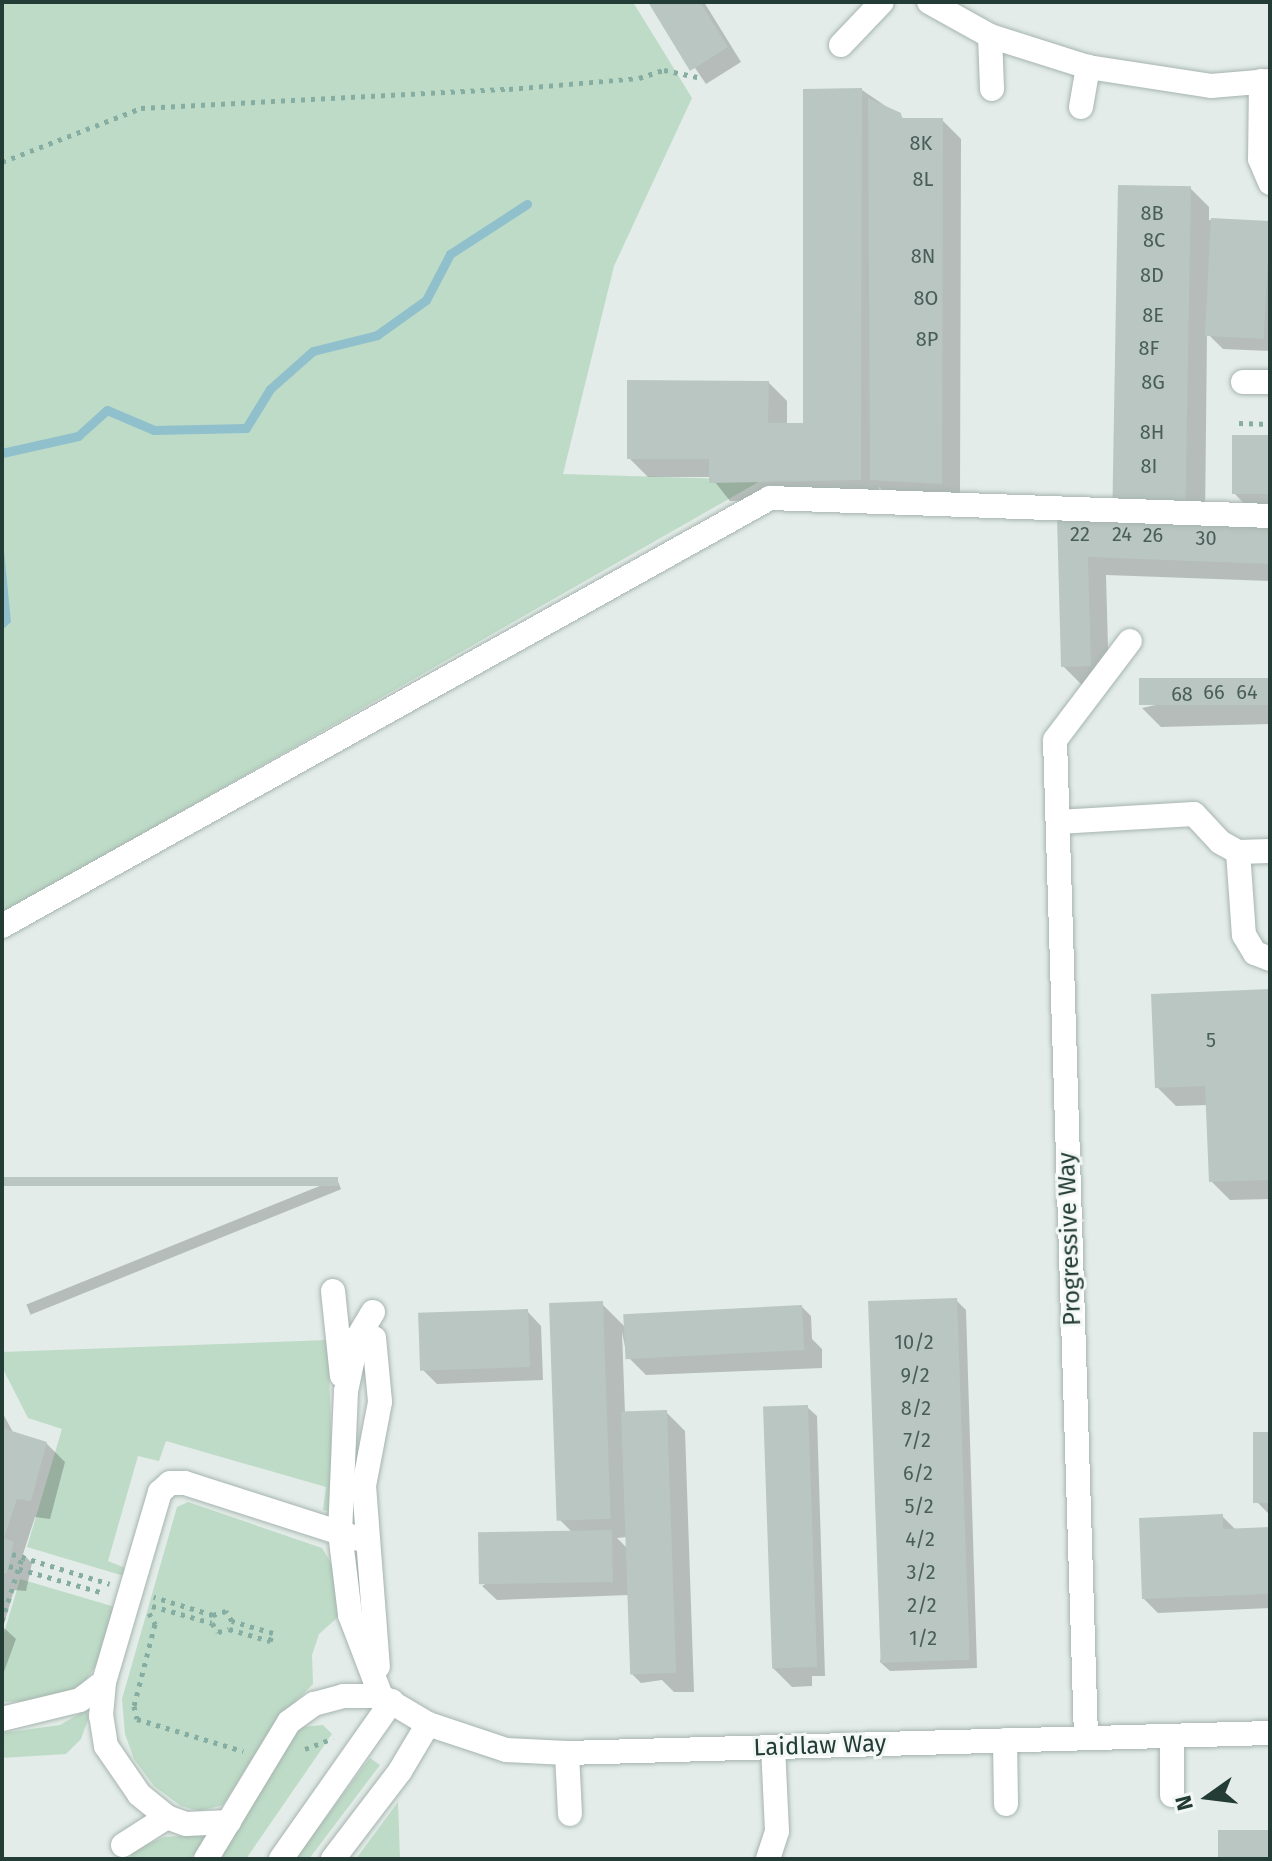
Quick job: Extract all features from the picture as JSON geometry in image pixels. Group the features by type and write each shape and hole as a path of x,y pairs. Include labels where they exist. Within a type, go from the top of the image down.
{"street":[{"path":"841,45 882,2"},
{"path":"929,2 990,36 1088,67 1211,86 1265,81 1265,161 1270,183"},
{"path":"990,36 992,89"},
{"path":"1081,107 1088,67"},
{"path":"1243,382 1270,382"},
{"path":"2,926 770,498 1270,516"},
{"name":"Progressive Way","path":"1086,1737 1055,740 1130,641"},
{"path":"1058,822 1194,814 1220,842 1238,852 1270,851"},
{"path":"1238,852 1244,935 1255,953 1270,959"},
{"path":"333,1291 346,1391"},
{"path":"373,1312 357,1339 346,1391 340,1532 350,1615 387,1698"},
{"path":"281,1859 387,1698 366,1541 366,1467 380,1402 374,1338"},
{"path":"229,1822 186,1824 167,1817 139,1794 106,1746 101,1716 104,1682 155,1506 170,1483 366,1541"},
{"path":"2,1719 80,1700 104,1682"},
{"path":"206,1859 289,1722 314,1704 343,1696 387,1698"},
{"name":"Laidlaw Way","path":"387,1698 428,1724 506,1750 567,1753 1270,1733"},
{"path":"333,1859 428,1724"},
{"path":"1172,1737 1172,1795"},
{"path":"1005,1740 1006,1804"},
{"path":"768,1859 777,1831 773,1747"},
{"path":"567,1753 570,1814"},
{"path":"123,1845 167,1817"},
{"path":"777,1831 790,1859"}],"path":[{"path":"2,162 141,108 509,89 639,78 664,70 697,77"},
{"path":"1239,423 1270,424"},
{"path":"2,1621 22,1557"},
{"path":"126,1606 150,1614 155,1624 134,1706 137,1719 235,1751 299,1751 333,1738"}],"green space":[{"path":"2,2 633,2 692,98 614,266 563,474 762,480 2,914"},
{"path":"328,1340 334,1512 323,1510 326,1487 166,1441 159,1461 138,1456 108,1561 125,1568 124,1576 27,1547 62,1429 28,1418 2,1367 2,1352"},
{"path":"188,1502 322,1548 334,1568 338,1617 319,1634 312,1655 313,1684 276,1721 223,1805 199,1811 181,1806 154,1786 134,1759 125,1734 122,1699 177,1507"},
{"path":"20,1579 115,1607 101,1658 84,1683 59,1700 2,1702 2,1640"},
{"path":"86,1710 89,1717 81,1739 66,1754 2,1758 2,1733 60,1725"},
{"path":"323,1725 332,1734 246,1859 220,1859 280,1748 302,1727"},
{"path":"370,1758 380,1765 309,1859 295,1859"},
{"path":"398,1802 400,1859 356,1859"},
{"path":"209,1834 211,1839 189,1859 131,1859 131,1852 164,1837"}],"water":[{"path":"2,429 4,551 11,622 2,630"}],"building":[{"path":"648,2 700,2 728,47 690,71"},
{"path":"862,88 861,480 709,483 709,459 627,459 627,380 769,381 768,423 803,423 803,89"},
{"path":"868,98 901,113 902,118 943,118 942,484 870,480"},
{"path":"1118,185 1191,186 1185,504 1112,503"},
{"path":"1211,218 1270,221 1264,339 1205,336"},
{"path":"1232,435 1270,435 1270,494 1232,494"},
{"path":"1057,516 1270,522 1270,564 1088,557 1091,666 1061,667"},
{"path":"1139,678 1270,678 1270,705 1139,705"},
{"path":"1270,989 1270,1180 1209,1182 1205,1086 1155,1088 1151,994"},
{"path":"2,1177 338,1177 338,1186 2,1186"},
{"path":"957,1298 970,1660 881,1663 868,1301"},
{"path":"603,1301 611,1519 557,1521 549,1303"},
{"path":"802,1305 804,1350 626,1359 623,1314"},
{"path":"528,1309 530,1367 420,1371 418,1313"},
{"path":"808,1405 817,1667 772,1668 763,1407"},
{"path":"667,1410 676,1673 630,1674 621,1412"},
{"path":"2,1428 47,1442 31,1501 17,1499 4,1538 14,1542 7,1573 2,1573"},
{"path":"1253,1432 1270,1432 1270,1503 1253,1503"},
{"path":"1223,1514 1223,1529 1270,1527 1270,1594 1142,1599 1139,1518"},
{"path":"612,1530 613,1582 479,1584 478,1532"},
{"path":"1218,1830 1270,1830 1270,1859 1218,1859"}],"waterway":[{"path":"2,453 78,436 107,410 154,430 246,428 270,389 313,351 377,335 426,300 450,254 527,204"}]}
